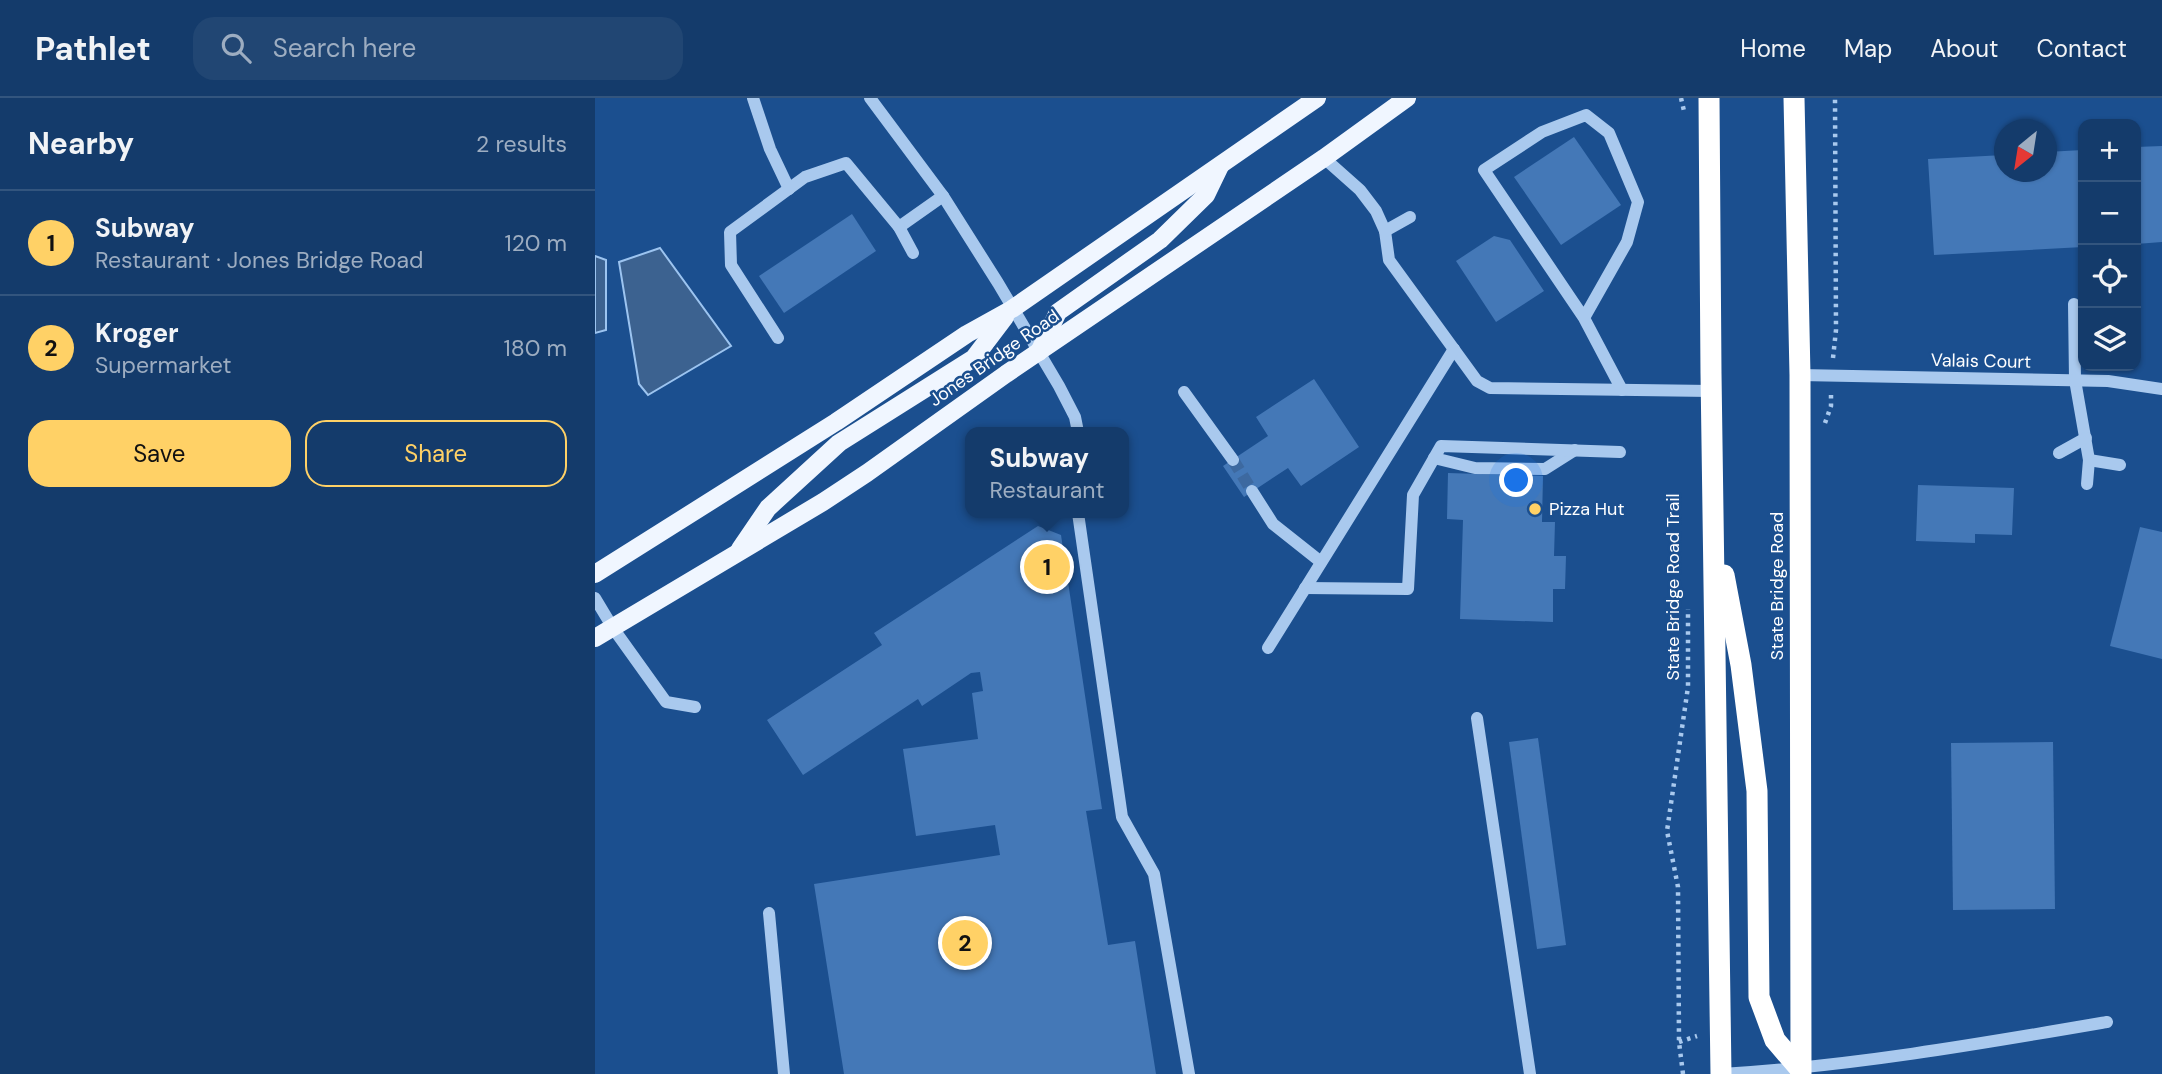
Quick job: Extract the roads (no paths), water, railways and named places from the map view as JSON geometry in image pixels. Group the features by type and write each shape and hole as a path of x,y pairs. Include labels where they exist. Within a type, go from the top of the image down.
{"highway":[{"path":"1709,98 1721,1074"},
{"name":"State Bridge Road","path":"1794,98 1800,375 1801,1072"},
{"path":"1713,521 1741,665 1757,791 1759,997 1775,1040 1801,1072"}],"main road":[{"name":"Jones Bridge Road","path":"595,574 836,422 967,334 1012,309 1317,98"},
{"name":"Jones Bridge Road","path":"595,638 856,481 1407,98"},
{"path":"1039,352 1058,312 1160,240 1206,195 1222,163"},
{"path":"737,553 768,508 839,443 974,358 1012,309"}],"street":[{"path":"753,98 770,149 789,189"},
{"path":"870,98 943,196 998,283 1075,417 1076,427"},
{"path":"1584,318 1627,242 1638,202 1609,133 1586,115 1542,132 1484,170 1584,318 1622,390"},
{"path":"1324,158 1360,190 1376,211 1385,231 1389,260 1476,381 1490,388 1711,391"},
{"path":"778,338 731,265 730,232 805,177 846,163 899,228 913,253"},
{"path":"899,228 943,196"},
{"path":"1385,231 1410,217"},
{"path":"2074,304 2075,380 2089,460 2087,484"},
{"path":"1268,648 1454,349"},
{"name":"Valais Court","path":"1800,375 2108,381 2162,389"},
{"path":"1184,392 1233,460"},
{"path":"2059,453 2085,439"},
{"path":"1304,588 1408,589 1413,495 1441,446 1620,452"},
{"path":"1434,458 1475,468 1545,469 1575,450"},
{"path":"2089,460 2120,465"},
{"path":"1252,491 1273,524 1321,562"},
{"path":"1079,518 1122,817 1154,874 1189,1074"},
{"path":"595,598 666,702 695,707"},
{"path":"1477,718 1530,1074"},
{"path":"769,913 784,1074"},
{"path":"1721,1074 1801,1072 2107,1022"}],"water":[{"path":"660,248 731,346 648,395 639,384 619,262"},
{"path":"595,256 606,260 606,330 595,333"}],"tunnel":[{"path":"1233,460 1252,491"}],"place":[{"name":"Pizza Hut","path":"1535,509"},
{"name":"Subway","path":"1047,567"},
{"name":"Kroger","path":"965,943"}]}
